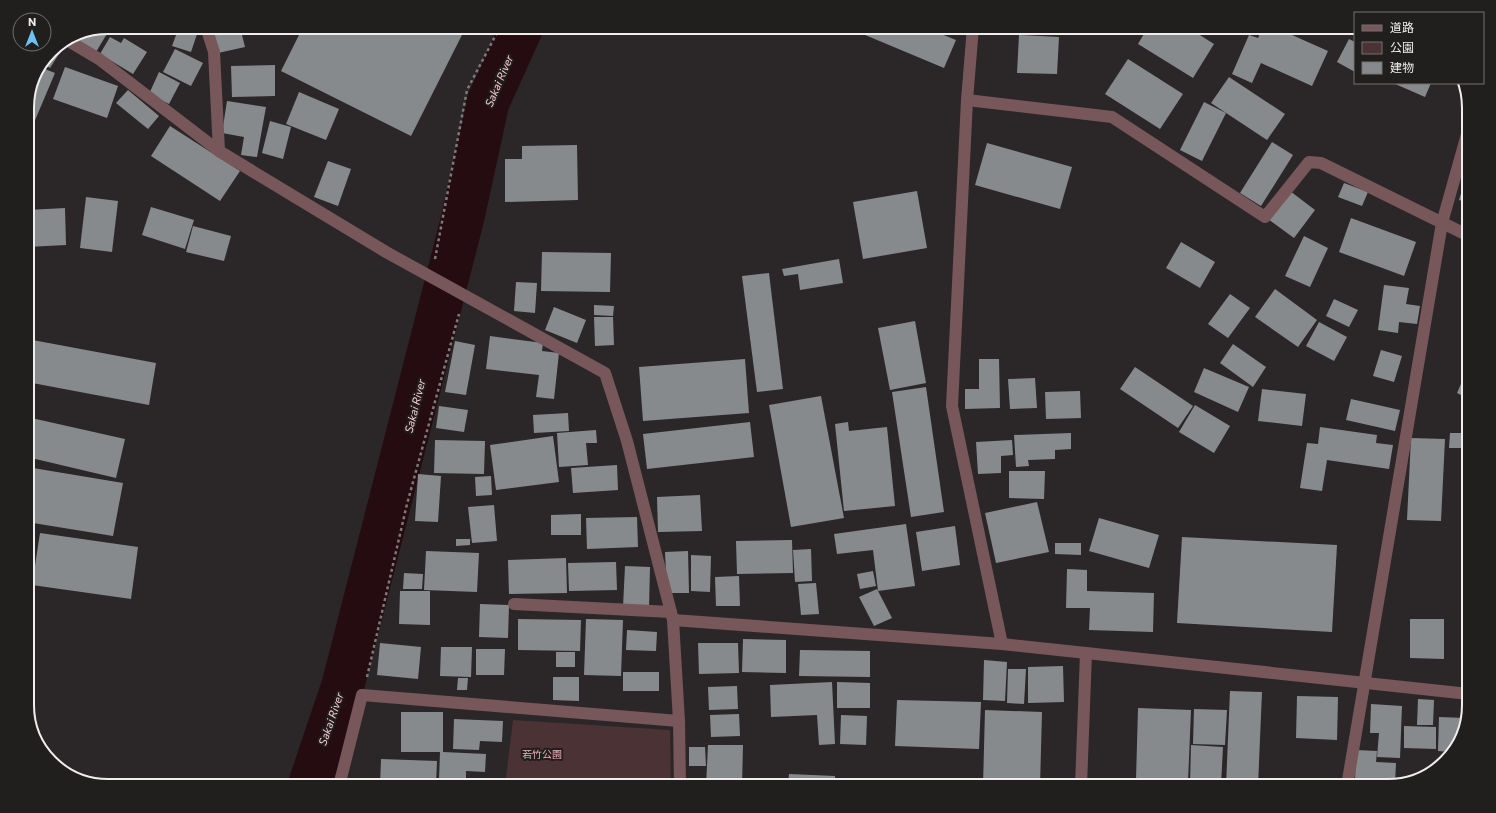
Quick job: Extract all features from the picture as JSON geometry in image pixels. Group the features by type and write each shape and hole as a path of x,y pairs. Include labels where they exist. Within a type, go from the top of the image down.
{"street":[{"path":"208,34 214,52 219,151"},
{"path":"973,34 952,406 1002,644"},
{"path":"73,43 99,59 219,151 431,278 605,373 627,441 672,616 679,721 680,779"},
{"path":"968,100 1112,117 1265,217 1309,162 1321,162 1462,233"},
{"path":"1348,779 1442,223 1462,152"},
{"path":"514,604 1002,644 1462,693"},
{"path":"1081,779 1086,653"},
{"path":"341,779 362,695 679,721"}],"path":[{"path":"431,278 467,90 496,34"},
{"path":"362,695 407,504 461,294"}],"green space":[{"name":"若竹公園","path":"513,720 670,730 671,779 506,779"}],"building":[{"path":"107,34 96,52 78,42 94,35"},
{"path":"176,34 197,34 191,52 172,46"},
{"path":"214,34 242,34 245,47 218,53"},
{"path":"300,34 462,34 411,136 281,71"},
{"path":"863,34 941,34 956,40 944,68"},
{"path":"1144,34 1198,34 1214,44 1193,78 1138,44"},
{"path":"1260,34 1290,34 1328,51 1312,86 1261,63 1252,83 1232,74 1249,35 1258,38"},
{"path":"1019,35 1059,37 1057,74 1017,73"},
{"path":"110,37 121,43 124,38 147,52 133,74 100,54"},
{"path":"1349,39 1354,42 1354,71 1337,62"},
{"path":"175,49 203,63 191,86 163,72"},
{"path":"60,52 50,68 47,66 52,59"},
{"path":"1128,59 1183,94 1160,129 1105,94"},
{"path":"275,65 275,96 232,97 231,66"},
{"path":"65,67 118,86 107,118 53,99"},
{"path":"46,69 55,73 34,123 34,104 38,85"},
{"path":"159,72 180,83 169,104 149,94"},
{"path":"1229,77 1285,114 1267,140 1211,103"},
{"path":"1395,84 1431,84 1425,97"},
{"path":"128,90 159,116 148,129 116,103"},
{"path":"299,92 339,109 326,140 286,124"},
{"path":"227,101 266,107 257,157 241,155 244,137 222,133"},
{"path":"1204,102 1226,113 1202,161 1180,150"},
{"path":"270,121 291,127 283,159 262,153"},
{"path":"170,126 240,171 220,201 151,156"},
{"path":"1272,142 1293,155 1261,206 1240,193"},
{"path":"987,143 1072,167 1060,209 975,185"},
{"path":"577,145 578,200 505,202 505,159 522,159 522,146"},
{"path":"328,161 351,169 338,206 314,197"},
{"path":"1344,183 1368,192 1362,206 1338,197"},
{"path":"1462,190 1462,201 1459,200"},
{"path":"917,191 927,248 863,259 853,202"},
{"path":"1290,191 1315,210 1294,238 1268,219"},
{"path":"86,197 118,201 112,252 80,248"},
{"path":"151,207 194,220 185,249 142,235"},
{"path":"65,208 66,245 34,247 34,210"},
{"path":"1351,218 1416,242 1404,276 1339,252"},
{"path":"193,226 231,236 224,261 186,252"},
{"path":"1304,236 1328,248 1310,287 1285,276"},
{"path":"1181,242 1215,262 1200,288 1166,268"},
{"path":"542,252 611,253 610,292 541,291"},
{"path":"839,259 843,283 800,290 798,274 784,276 782,269"},
{"path":"769,273 783,389 757,392 742,276"},
{"path":"516,282 537,283 535,313 514,311"},
{"path":"1384,285 1409,288 1406,304 1420,306 1417,324 1399,322 1398,333 1378,330"},
{"path":"1275,289 1317,320 1298,347 1255,317"},
{"path":"1230,294 1250,308 1228,338 1208,324"},
{"path":"1334,299 1358,310 1349,327 1326,316"},
{"path":"594,305 614,306 613,316 594,315"},
{"path":"554,307 586,320 577,343 545,330"},
{"path":"594,317 613,317 614,345 595,346"},
{"path":"915,321 926,383 890,390 878,328"},
{"path":"1319,322 1347,337 1334,361 1306,346"},
{"path":"490,336 543,343 542,351 559,353 554,399 536,397 539,375 486,369"},
{"path":"34,340 156,363 149,405 34,383"},
{"path":"455,341 475,345 466,395 445,392"},
{"path":"1233,344 1266,367 1253,387 1220,363"},
{"path":"1381,350 1402,356 1394,382 1373,376"},
{"path":"745,359 749,413 643,421 639,367"},
{"path":"979,359 999,359 1000,408 965,409 965,389 979,389"},
{"path":"1135,367 1193,406 1178,428 1120,389"},
{"path":"1204,368 1249,387 1238,412 1194,392"},
{"path":"1035,378 1037,408 1010,409 1008,379"},
{"path":"1462,382 1462,396 1457,393"},
{"path":"926,387 944,512 911,517 892,392"},
{"path":"1262,389 1306,394 1302,426 1258,421"},
{"path":"1080,391 1081,418 1046,419 1045,392"},
{"path":"821,396 844,518 791,527 769,405"},
{"path":"1351,399 1400,410 1395,431 1346,420"},
{"path":"1195,405 1230,426 1214,453 1179,432"},
{"path":"439,406 468,410 464,432 436,428"},
{"path":"568,413 569,431 534,433 533,415"},
{"path":"34,419 125,439 116,478 34,459"},
{"path":"750,422 754,457 647,469 643,434"},
{"path":"848,422 849,431 887,427 895,506 844,511 835,424"},
{"path":"1320,427 1377,435 1376,443 1393,445 1389,469 1327,460 1322,491 1300,488 1307,443 1318,444"},
{"path":"596,430 597,443 586,443 588,465 559,467 557,433"},
{"path":"1071,433 1071,449 1055,450 1055,459 1028,460 1029,466 1016,467 1014,435"},
{"path":"1450,433 1462,433 1462,448 1449,448"},
{"path":"553,436 559,482 496,490 490,445"},
{"path":"1411,438 1445,439 1441,521 1407,520"},
{"path":"435,440 485,441 484,474 434,473"},
{"path":"1012,440 1013,455 1001,456 1001,473 978,474 976,442"},
{"path":"617,465 618,490 573,493 571,468"},
{"path":"34,468 123,483 113,536 34,523"},
{"path":"1009,471 1045,471 1044,499 1009,498"},
{"path":"418,474 441,476 438,522 415,521"},
{"path":"491,476 492,495 476,496 475,477"},
{"path":"700,495 702,531 658,532 657,497"},
{"path":"1037,502 1049,552 996,563 985,513"},
{"path":"494,505 497,541 472,543 468,507"},
{"path":"581,514 581,535 551,535 551,515"},
{"path":"637,517 638,547 587,549 586,518"},
{"path":"1099,518 1159,535 1149,568 1089,551"},
{"path":"906,524 915,586 878,591 873,550 837,554 834,534"},
{"path":"955,526 960,565 922,571 916,532"},
{"path":"40,533 138,547 131,599 34,585 34,572"},
{"path":"1182,537 1337,545 1332,632 1177,623"},
{"path":"456,539 470,539 470,545 456,546"},
{"path":"792,540 793,573 737,574 736,541"},
{"path":"1055,543 1081,543 1081,555 1055,554"},
{"path":"811,549 812,581 795,582 793,550"},
{"path":"426,551 479,553 477,592 424,590"},
{"path":"688,551 689,593 667,593 665,552"},
{"path":"691,555 711,556 710,592 691,591"},
{"path":"566,558 567,593 509,594 508,560"},
{"path":"616,562 617,590 569,591 568,563"},
{"path":"625,566 650,567 649,608 623,607"},
{"path":"1067,569 1087,570 1087,591 1154,593 1153,632 1089,630 1090,608 1066,608"},
{"path":"873,571 876,586 860,589 857,574"},
{"path":"404,573 423,574 422,589 403,589"},
{"path":"739,576 740,606 716,606 715,577"},
{"path":"816,583 819,614 801,615 798,584"},
{"path":"877,589 892,618 874,626 859,597"},
{"path":"400,591 430,591 430,625 399,624"},
{"path":"480,604 509,605 508,638 479,637"},
{"path":"518,619 581,620 580,651 518,650"},
{"path":"586,619 623,620 621,676 584,675"},
{"path":"1410,619 1444,619 1444,659 1410,658"},
{"path":"627,630 657,632 656,651 626,650"},
{"path":"743,639 786,640 786,673 742,672"},
{"path":"380,643 421,647 418,679 377,675"},
{"path":"698,643 738,643 739,673 699,674"},
{"path":"441,647 472,647 471,677 440,676"},
{"path":"476,649 505,649 504,675 476,675"},
{"path":"800,650 870,651 870,677 799,676"},
{"path":"556,652 575,652 575,667 556,667"},
{"path":"984,660 1007,662 1005,701 983,700"},
{"path":"1063,666 1064,702 1028,703 1028,667"},
{"path":"1008,669 1026,669 1024,704 1007,703"},
{"path":"623,672 659,672 659,691 623,691"},
{"path":"553,677 579,677 579,701 553,700"},
{"path":"458,678 468,678 467,690 457,690"},
{"path":"832,682 835,744 819,745 817,715 771,717 770,685"},
{"path":"837,682 870,683 870,708 837,708"},
{"path":"737,686 738,709 709,710 708,687"},
{"path":"1230,691 1262,692 1258,779 1226,779"},
{"path":"1297,696 1338,697 1337,740 1296,738"},
{"path":"1418,699 1434,700 1433,725 1417,725"},
{"path":"897,700 981,702 979,749 895,746"},
{"path":"1371,704 1402,706 1400,758 1377,757 1379,733 1370,733"},
{"path":"1138,708 1191,710 1188,779 1136,779"},
{"path":"1194,709 1227,710 1225,745 1193,744"},
{"path":"985,710 1042,712 1040,779 983,779"},
{"path":"401,712 443,712 443,752 486,754 485,772 466,771 466,779 439,779 440,752 401,752"},
{"path":"739,714 740,736 711,737 710,715"},
{"path":"841,715 867,716 866,745 840,744"},
{"path":"1439,717 1461,718 1452,742 1447,750 1445,752 1438,751"},
{"path":"454,719 503,721 502,742 480,741 479,750 453,749"},
{"path":"1404,726 1436,727 1436,749 1404,748"},
{"path":"708,745 743,745 742,779 706,779"},
{"path":"1191,745 1223,747 1221,779 1190,779"},
{"path":"689,747 705,747 706,766 689,766"},
{"path":"1356,750 1377,751 1376,762 1396,763 1395,778 1355,779"},
{"path":"381,759 437,761 436,779 380,779"},
{"path":"789,774 835,776 835,779 789,779"}],"waterway":[{"name":"Sakai River","path":"311,779 343,685 463,217 488,102 519,34"}]}
